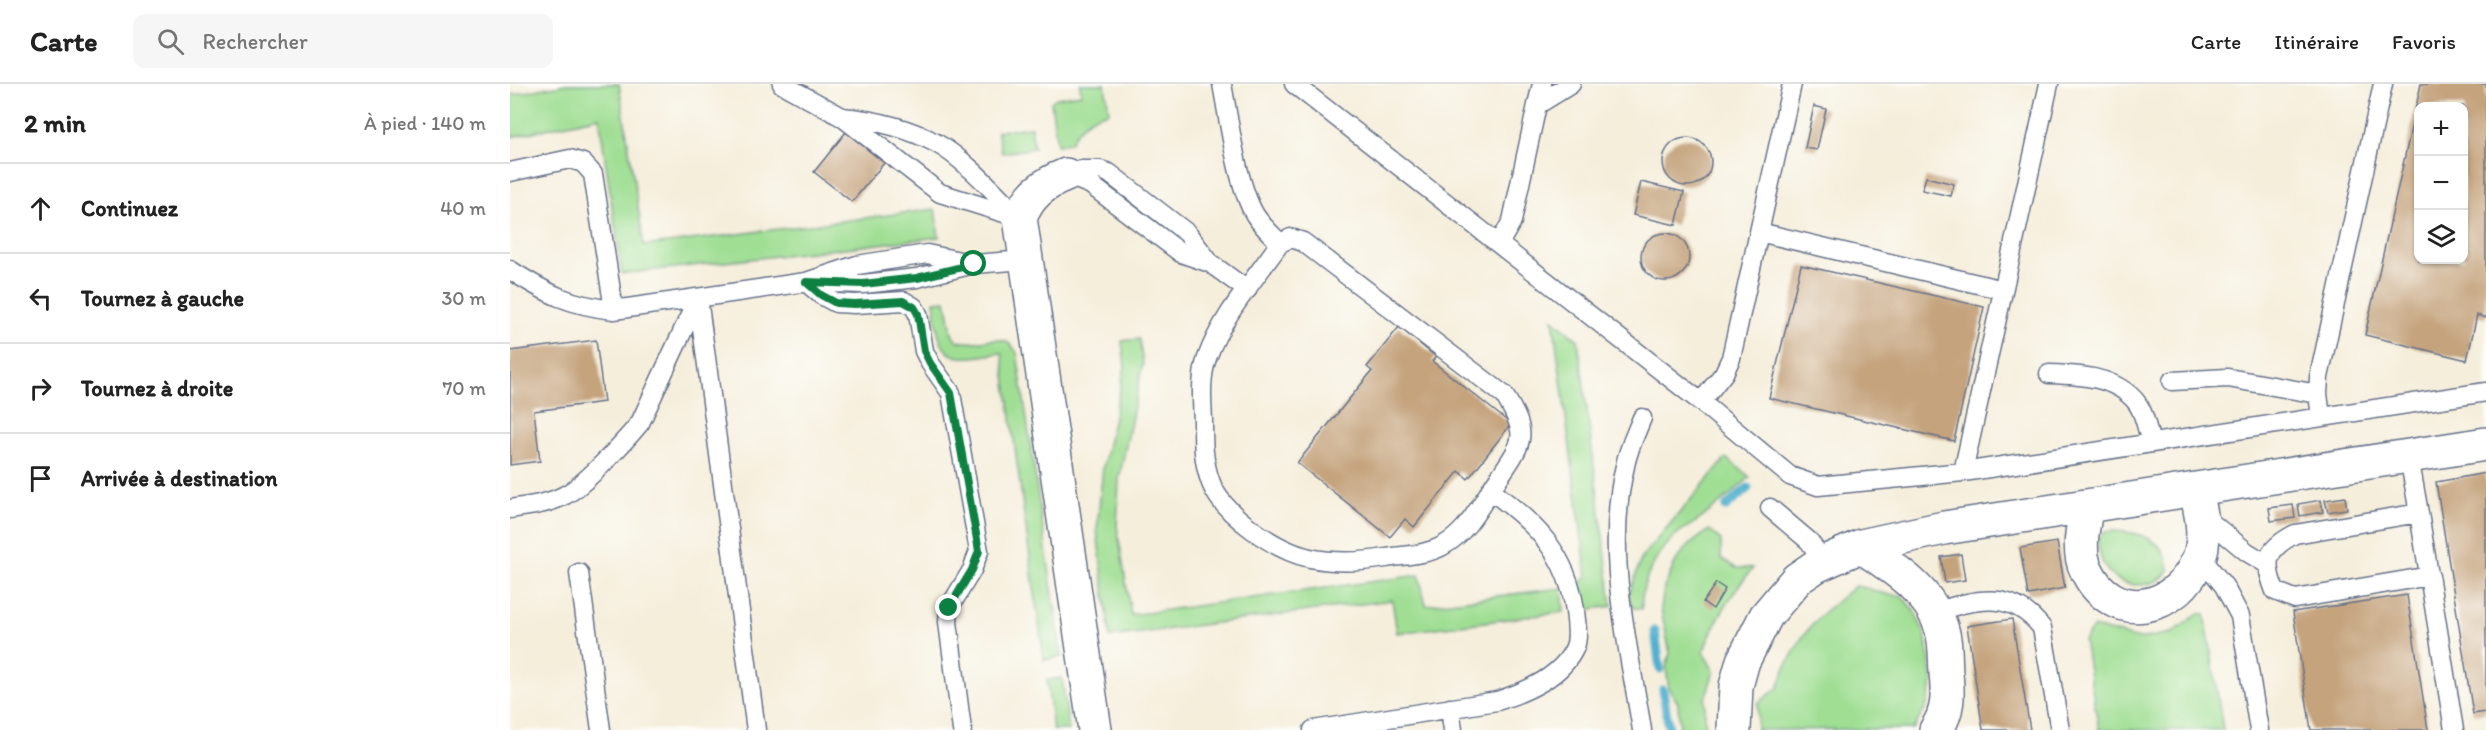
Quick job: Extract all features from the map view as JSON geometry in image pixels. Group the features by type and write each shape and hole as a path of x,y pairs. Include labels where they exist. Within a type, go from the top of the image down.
{"street":[{"path":"1066,175 1050,181 1037,190 1025,204 1020,218 1095,730"},
{"path":"1734,730 1736,686 1754,638 1766,616 1797,579 1824,562 1861,546 1944,528 2086,506 2199,503 2409,456 2486,444"},
{"path":"2086,506 2082,535 2085,568 2101,593 2132,607 2163,602 2188,582 2200,556 2199,503"},
{"path":"1861,546 1902,575 1924,596 1935,612 1942,629 1948,700 1945,715 1936,730"}],"lane":[{"path":"782,84 842,117 940,193 1020,218"},
{"path":"1222,84 1233,144 1248,201 1260,223 1280,243"},
{"path":"1294,84 1701,402 1790,476 1818,486 1963,472 2486,392"},
{"path":"1499,244 1512,221 1542,84"},
{"path":"1537,105 1571,84"},
{"path":"1701,402 1724,372 1731,358 1792,84"},
{"path":"1963,472 2049,84"},
{"path":"2321,417 2318,394 2322,365 2383,84"},
{"path":"842,117 877,120 938,144 1020,218"},
{"path":"510,172 570,159 583,163 593,174 614,310"},
{"path":"1066,175 1091,185 1181,254 1210,263 1247,290"},
{"path":"1759,232 2003,290"},
{"path":"1291,238 1303,242 1504,395 1518,416 1522,434 1516,452 1460,535 1442,547 1370,560 1337,561 1308,558 1279,545 1251,528 1228,508 1212,486 1204,461 1202,382 1206,360 1217,334 1280,243 1291,238"},
{"path":"510,270 549,294 582,306 614,310 806,282 857,265 927,254 974,264 1026,260"},
{"path":"806,282 821,295 836,303 903,301 914,307 918,314 924,351 951,393 979,551 972,570 949,608 948,622 962,730"},
{"path":"510,509 566,495 583,481 640,423 698,298"},
{"path":"698,298 756,730"},
{"path":"2049,374 2090,377 2117,387 2128,394 2143,414 2151,443"},
{"path":"2172,381 2228,378 2318,394"},
{"path":"1642,418 1625,464 1619,502 1615,558 1618,595 1642,730"},
{"path":"2409,456 2454,730"},
{"path":"1313,730 1497,700 1519,694 1544,680 1563,663 1575,647 1577,630 1572,588 1564,569 1538,530 1520,511 1490,490"},
{"path":"2199,503 2228,537 2267,564"},
{"path":"1770,508 1809,541 1824,562"},
{"path":"2419,513 2295,534 2280,542 2271,552 2267,564 2275,591 2295,600 2430,576"},
{"path":"2200,556 2224,586 2240,616 2259,730"},
{"path":"579,573 601,730"},
{"path":"1935,612 1978,600 1995,600 2014,604 2032,616 2042,628 2060,730"},
{"path":"1450,708 1453,730"}],"green space":[{"path":"566,84 619,84 644,246 935,209 939,237 622,274 599,117 510,137 510,95"},
{"path":"1080,84 1105,84 1109,112 1086,122 1070,143 1057,145 1051,102 1056,98 1081,94"},
{"path":"1031,127 1034,148 1002,153 997,131"},
{"path":"946,300 952,333 956,340 974,342 997,339 1011,345 1017,353 1062,657 1044,660 1002,353 959,357 945,349 939,335 934,301"},
{"path":"1553,319 1578,340 1612,606 1584,610 1581,583 1587,577"},
{"path":"1139,339 1143,363 1119,479 1117,526 1131,615 1419,575 1426,605 1562,588 1564,612 1397,633 1392,600 1110,637 1097,530 1103,467 1125,367 1122,341"},
{"path":"1726,458 1750,477 1713,509 1669,542 1656,559 1646,579 1642,609 1634,608 1628,597 1642,557"},
{"path":"1709,530 1721,540 1721,558 1736,568 1753,568 1724,608 1703,652 1714,671 1705,699 1705,730 1680,730 1678,703 1669,689 1666,668 1670,653 1661,609 1664,588 1676,561 1688,546"},
{"path":"2105,532 2133,533 2150,539 2163,551 2169,570 2163,577 2147,584 2129,584 2113,577 2103,563 2098,539"},
{"path":"1855,586 1896,596 1901,595 1915,612 1925,634 1933,682 1926,708 1913,729 1757,730 1758,703 1778,688 1786,666 1803,636 1822,614"},
{"path":"2198,614 2205,614 2223,730 2099,730 2084,640 2094,627 2139,639 2172,633"},
{"path":"1062,678 1069,730 1053,730 1047,680"}],"building":[{"path":"2421,84 2486,84 2486,318 2477,315 2467,360 2365,335 2414,115 2414,264 2468,264 2468,102 2417,102"},
{"path":"1814,106 1826,109 1817,150 1805,148"},
{"path":"846,132 884,163 852,202 814,172"},
{"path":"1682,138 1692,138 1707,148 1711,162 1707,176 1701,182 1692,186 1682,186 1667,176 1663,167 1663,157 1673,142"},
{"path":"1926,177 1954,184 1951,196 1922,190"},
{"path":"1641,182 1684,192 1676,225 1633,215"},
{"path":"1660,233 1670,233 1682,240 1689,252 1689,262 1682,274 1670,281 1660,281 1645,270 1641,262 1641,252 1652,237"},
{"path":"1801,265 1984,307 1954,441 1769,398"},
{"path":"1399,327 1436,357 1432,361 1511,424 1468,479 1459,471 1414,527 1405,519 1390,537 1297,463 1372,371 1367,367"},
{"path":"596,340 604,402 534,411 540,461 510,465 510,351"},
{"path":"2486,473 2486,712 2473,714 2436,482"},
{"path":"2345,497 2347,509 2328,512 2325,500"},
{"path":"2321,500 2323,512 2300,516 2298,504"},
{"path":"2293,505 2295,518 2271,521 2269,508"},
{"path":"2057,542 2065,588 2028,595 2020,548"},
{"path":"1961,554 1965,580 1945,583 1941,557"},
{"path":"1716,583 1725,589 1713,609 1703,602"},
{"path":"2407,595 2428,730 2311,730 2293,612"},
{"path":"2012,619 2030,730 1983,730 1967,626"}],"waterway":[{"path":"1726,507 1748,488"},
{"path":"1655,631 1660,669"},
{"path":"1663,690 1669,730"}],"route":[{"path":"949,608 972,570 979,551 951,393 924,351 918,314 914,307 903,301 836,303 821,295 806,282 863,284 917,278 974,264"}]}
